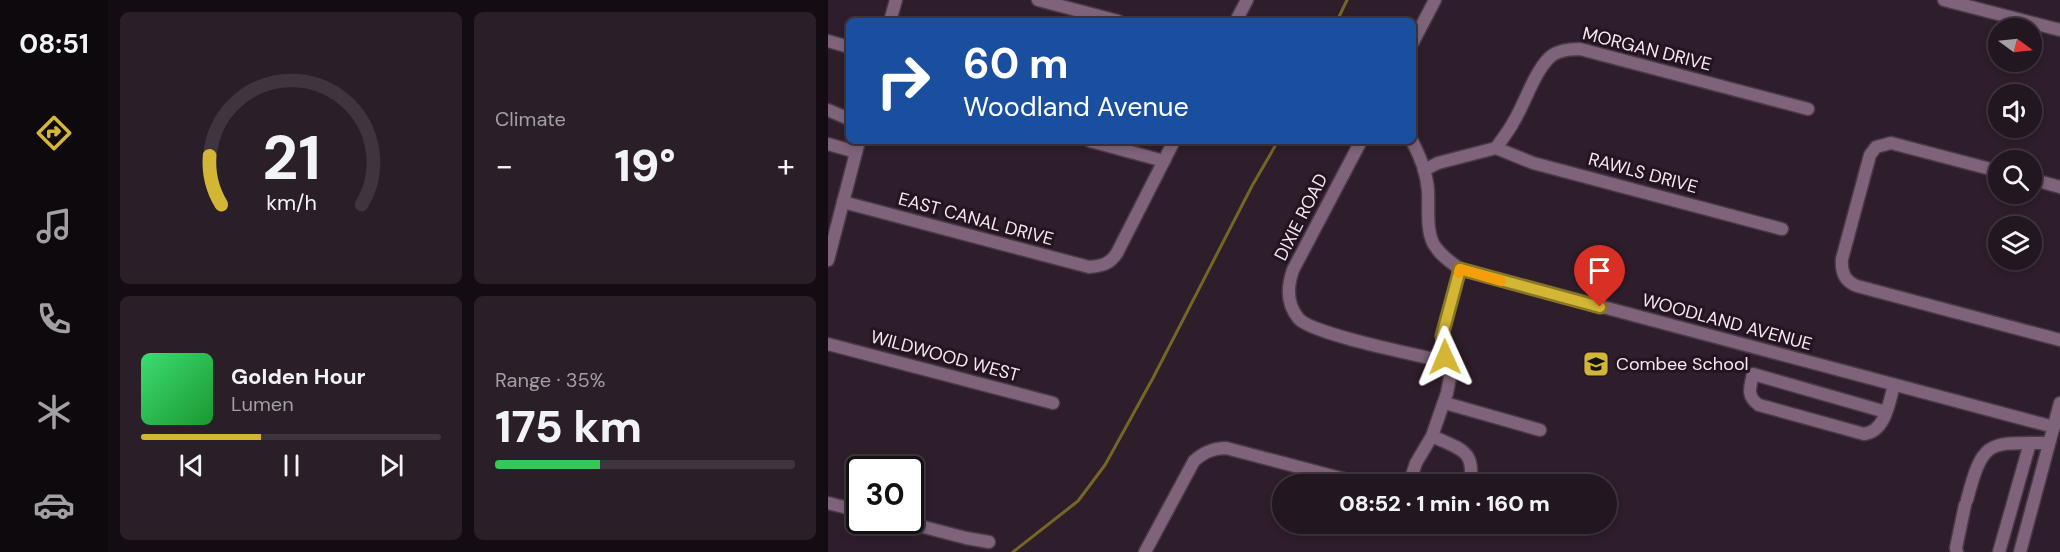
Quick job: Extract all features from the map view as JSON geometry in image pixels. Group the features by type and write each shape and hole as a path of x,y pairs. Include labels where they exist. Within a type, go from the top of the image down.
{"street":[{"path":"891,18 896,0"},
{"path":"1038,0 1107,18"},
{"path":"1237,18 1246,0"},
{"path":"1416,36 1435,0"},
{"path":"1944,0 2060,30"},
{"path":"828,41 846,46"},
{"name":"MORGAN DRIVE","path":"1496,148 1514,123 1549,58 1558,52 1570,49 1580,49 1808,109"},
{"path":"828,110 846,118"},
{"path":"1988,168 1891,143 1876,147 1870,154 1842,268 1845,278 1851,284 1875,291 2060,340"},
{"path":"828,144 858,146 828,260"},
{"path":"1101,144 1164,161 1172,144"},
{"name":"DIXIE ROAD","path":"1359,144 1293,270 1289,281 1289,301 1299,318 1316,330 1429,358 1445,357"},
{"name":"WOODLAND AVENUE","path":"1414,144 1428,187 1431,237 1435,246 1460,269 2054,426"},
{"path":"1424,170 1438,163 1496,148"},
{"name":"RAWLS DRIVE","path":"1496,148 1533,163 1782,229"},
{"name":"EAST CANAL DRIVE","path":"843,202 1089,267 1101,266 1113,260 1164,161"},
{"path":"2042,182 2060,187"},
{"path":"1412,474 1432,436 1444,403 1451,372 1445,357 1442,336 1460,269"},
{"name":"WILDWOOD WEST","path":"828,344 1053,404"},
{"path":"1886,412 1753,374 1750,384 1751,398 1759,405 1857,433 1871,433 1882,422 1886,412 1894,385"},
{"path":"1444,403 1540,430"},
{"path":"2020,552 2060,403"},
{"path":"1432,436 1461,449 1468,455 1472,462 1471,474"},
{"path":"1957,552 1966,502 1977,465 1989,449 2008,443 2049,443"},
{"path":"1999,552 2030,443"},
{"path":"1145,552 1194,461 1208,451 1226,448 1325,474"},
{"path":"828,503 846,508"},
{"path":"924,526 989,542"}],"waterway":[{"path":"1338,18 1347,0"},
{"path":"1013,552 1078,501 1105,465 1276,144"}],"slow traffic":[{"path":"1459,273 1460,269 1501,281"}],"place":[{"name":"Combee School","path":"1596,364"}],"route":[{"path":"1445,357 1442,336 1460,269 1600,307"}]}
